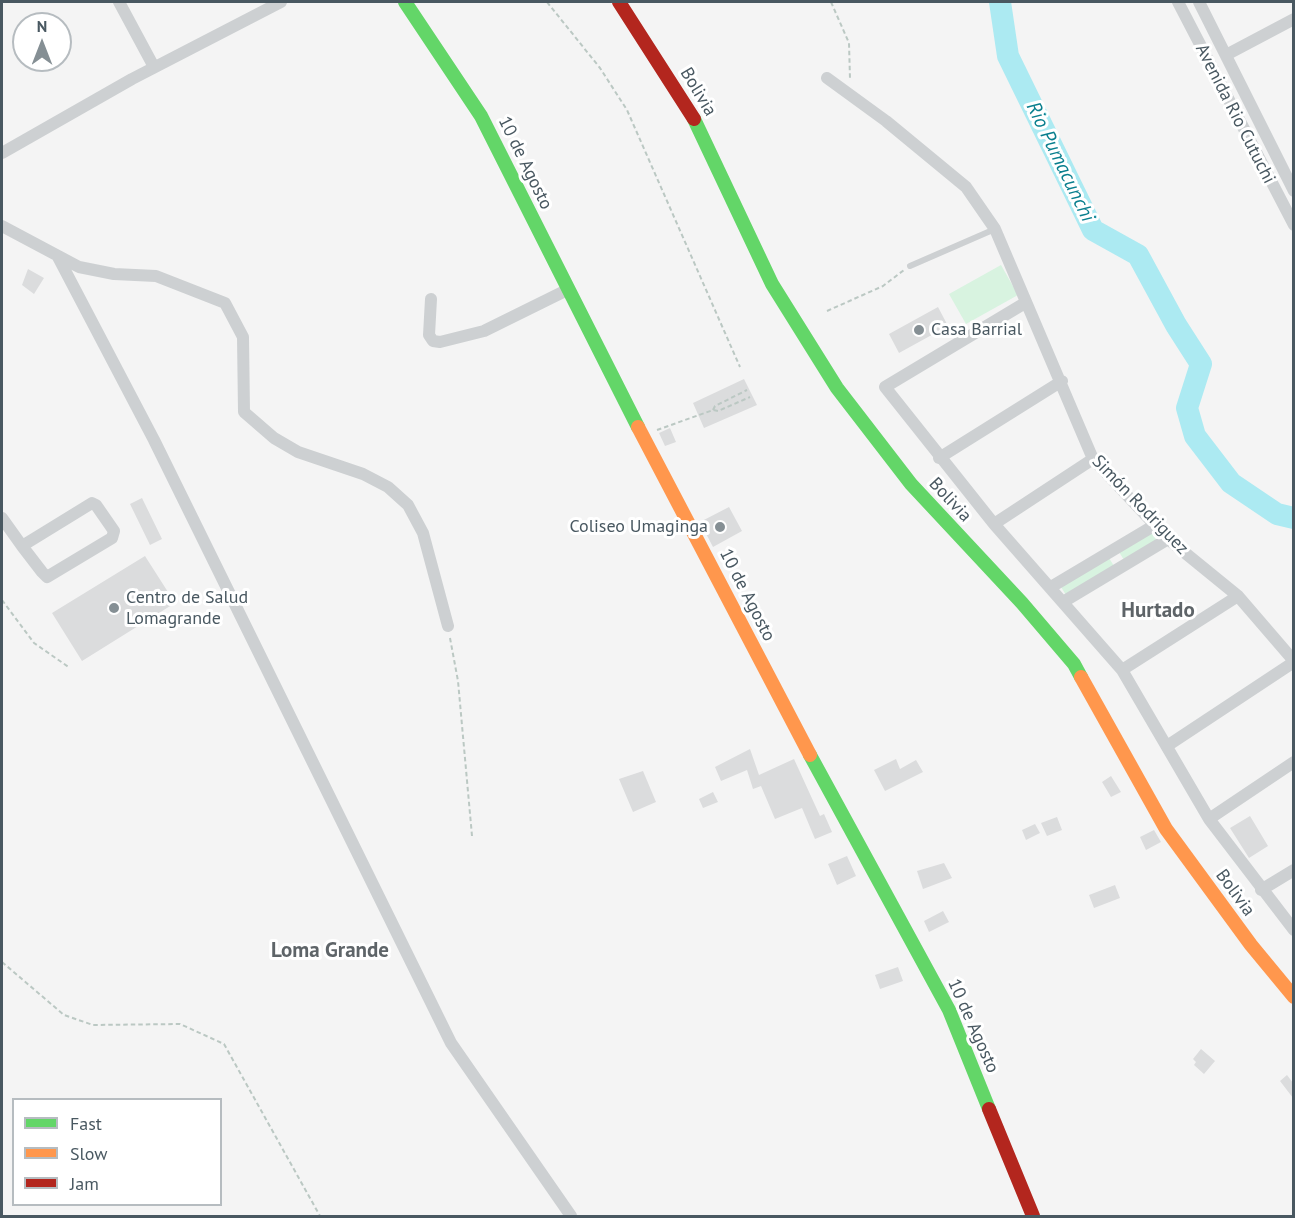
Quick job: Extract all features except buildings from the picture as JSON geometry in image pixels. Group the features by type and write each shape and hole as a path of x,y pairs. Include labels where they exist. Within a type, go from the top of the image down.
{"street":[{"path":"119,2 154,67"},
{"path":"2,153 154,67 281,2"},
{"name":"10 de Agosto","path":"405,2 481,116 567,290 787,714 949,1010 1033,1216"},
{"name":"Bolivia","path":"619,2 691,112 772,284 837,388 911,484 1022,603 1074,664 1166,829 1251,945 1293,997"},
{"name":"Avenida Rio Cutuchi","path":"1178,2 1293,225"},
{"name":"Avenida Rio Cutuchi","path":"1199,2 1293,188"},
{"path":"1226,55 1293,19"},
{"name":"Simón Rodriguez","path":"827,78 966,187 995,229 1025,303 1062,381 1093,459 1168,539 1238,596 1293,662"},
{"path":"1277,195 1293,188"},
{"path":"2,226 79,267 114,274 156,276 225,303 243,337 244,412 274,438 298,452 363,474 388,487 408,505 423,533 448,626"},
{"path":"58,257 159,450 451,1043 571,1216"},
{"path":"431,299 429,335 433,341 440,342 484,331 567,290"},
{"path":"1025,303 885,387 939,458 994,524 1122,670 1209,819 1293,930"},
{"path":"939,458 1062,381"},
{"path":"994,524 1093,459"},
{"path":"2,518 22,546 42,572 51,577 112,538 114,531 96,505 92,503 22,546"},
{"path":"1051,587 1155,525"},
{"path":"1063,602 1168,539"},
{"path":"1109,552 1120,568"},
{"path":"1122,670 1238,596"},
{"path":"1167,746 1293,662"},
{"path":"1209,819 1293,762"},
{"path":"1261,890 1293,870"}],"lane":[{"path":"910,266 995,229"}],"path":[{"path":"547,2 600,68 627,110 740,367"},
{"path":"831,2 849,43 850,94"},
{"path":"827,311 883,286 910,266"},
{"path":"713,410 716,406 747,390"},
{"path":"643,435 713,410 718,411 750,397"},
{"path":"2,600 34,643 70,668"},
{"path":"448,626 458,681 472,836"},
{"path":"2,962 64,1015 93,1024 180,1023 224,1044 320,1216"}],"green space":[{"path":"1001,265 1018,295 966,324 949,294"},
{"path":"1152,533 1157,541 1124,560 1119,552"},
{"path":"1109,558 1114,566 1066,595 1061,587"}],"waterway":[{"name":"Rio Pumacunchi","path":"1000,2 1008,56 1093,230 1138,255 1176,325 1201,364 1187,408 1195,436 1231,483 1277,514 1294,518"}],"traffic: fast":[{"path":"405,2 481,116 638,427"},
{"path":"694,119 772,284 837,388 911,484 1022,603 1074,664 1081,677"},
{"path":"810,755 949,1010 989,1109"}],"traffic: slow":[{"path":"638,427 810,755"},
{"path":"1081,677 1166,829 1251,945 1294,997"}],"traffic: jam":[{"path":"619,2 694,119"},
{"path":"989,1109 1033,1216"}],"place":[{"name":"Casa Barrial","path":"919,330"},
{"name":"Coliseo Umaginga","path":"720,527"},
{"name":"Centro de Salud Lomagrande","path":"114,608"}],"district":[{"name":"Hurtado","path":"1158,611"},
{"name":"Loma Grande","path":"330,951"}]}
